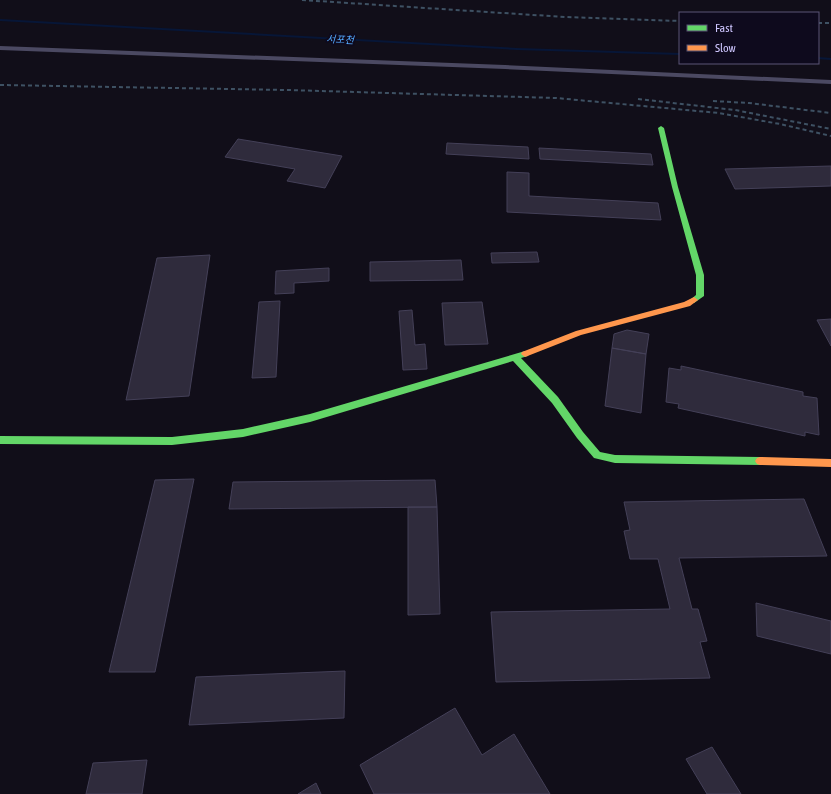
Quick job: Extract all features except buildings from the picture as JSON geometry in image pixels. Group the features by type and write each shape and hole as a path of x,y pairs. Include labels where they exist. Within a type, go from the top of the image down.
{"street":[{"path":"0,440 172,442 243,433 310,418 401,390 516,358 579,333 687,304 700,296 700,275 675,187 661,128"},
{"path":"516,358 555,400 580,435 597,455 616,459 798,461 831,463"}],"lane":[{"path":"0,48 505,67 831,82"}],"waterway":[{"name":"서포천","path":"0,20 517,49 679,54"},
{"name":"서포천","path":"819,58 831,59"}],"railway":[{"path":"302,0 565,17 679,21"},
{"path":"819,23 831,23"},
{"path":"0,85 287,90 556,98 719,113 780,124 831,136"},
{"path":"638,99 735,110 831,129"},
{"path":"713,101 749,103 831,113"}],"traffic: fast":[{"path":"661,128 675,187 700,275 700,296 694,300"},
{"path":"0,440 172,441 243,433 310,418 525,354"},
{"path":"516,358 555,400 580,435 597,455 615,459 760,461"}],"traffic: slow":[{"path":"525,354 579,333 687,304 694,300"},
{"path":"760,461 831,463"}]}
